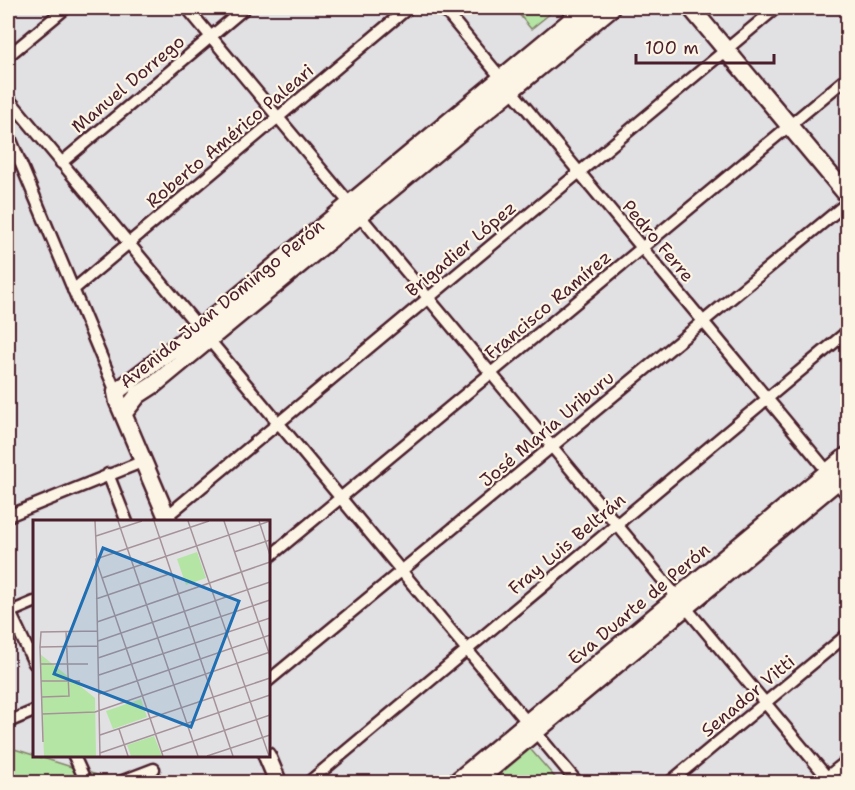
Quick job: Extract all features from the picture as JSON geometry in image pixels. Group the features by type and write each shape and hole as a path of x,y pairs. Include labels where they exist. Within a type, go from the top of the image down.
{"street":[{"path":"8,56 66,8"},
{"path":"187,8 765,703 826,781 848,760"},
{"name":"Manuel Dorrego","path":"60,163 245,8"},
{"name":"Roberto Américo Paleari","path":"73,290 408,8"},
{"name":"Pedro Ferre","path":"443,8 767,399 837,476 848,496"},
{"name":"Avenida Juan Domingo Perón","path":"506,84 586,8"},
{"name":"Avenida Juan Domingo Perón","path":"205,334 117,392 123,414 138,395 155,384 205,334 355,209 506,84 611,8"},
{"path":"691,8 848,196"},
{"name":"Brigadier López","path":"168,519 279,423 776,8"},
{"name":"Francisco Ramírez","path":"270,556 848,77"},
{"path":"8,98 577,783"},
{"path":"8,133 117,392"},
{"name":"José María Uriburu","path":"270,679 848,202"},
{"name":"Fray Luis Beltrán","path":"309,783 848,331"},
{"path":"123,414 168,519"},
{"name":"Eva Duarte de Perón","path":"475,783 532,728 681,602 837,476 848,455"},
{"path":"8,516 144,460"},
{"path":"108,474 127,520"},
{"path":"33,602 8,611 24,638 33,660"},
{"name":"Senador Vitti","path":"670,783 848,634"},
{"path":"8,722 33,711"},
{"name":"Eva Duarte de Perón","path":"456,783 532,728"},
{"path":"74,757 86,783"},
{"path":"267,757 278,783"},
{"path":"120,783 154,769"}],"green space":[{"path":"514,8 557,8 531,29"},
{"path":"525,743 559,782 479,782"},
{"path":"8,747 33,755 33,757 40,757 119,782 8,782"}]}
